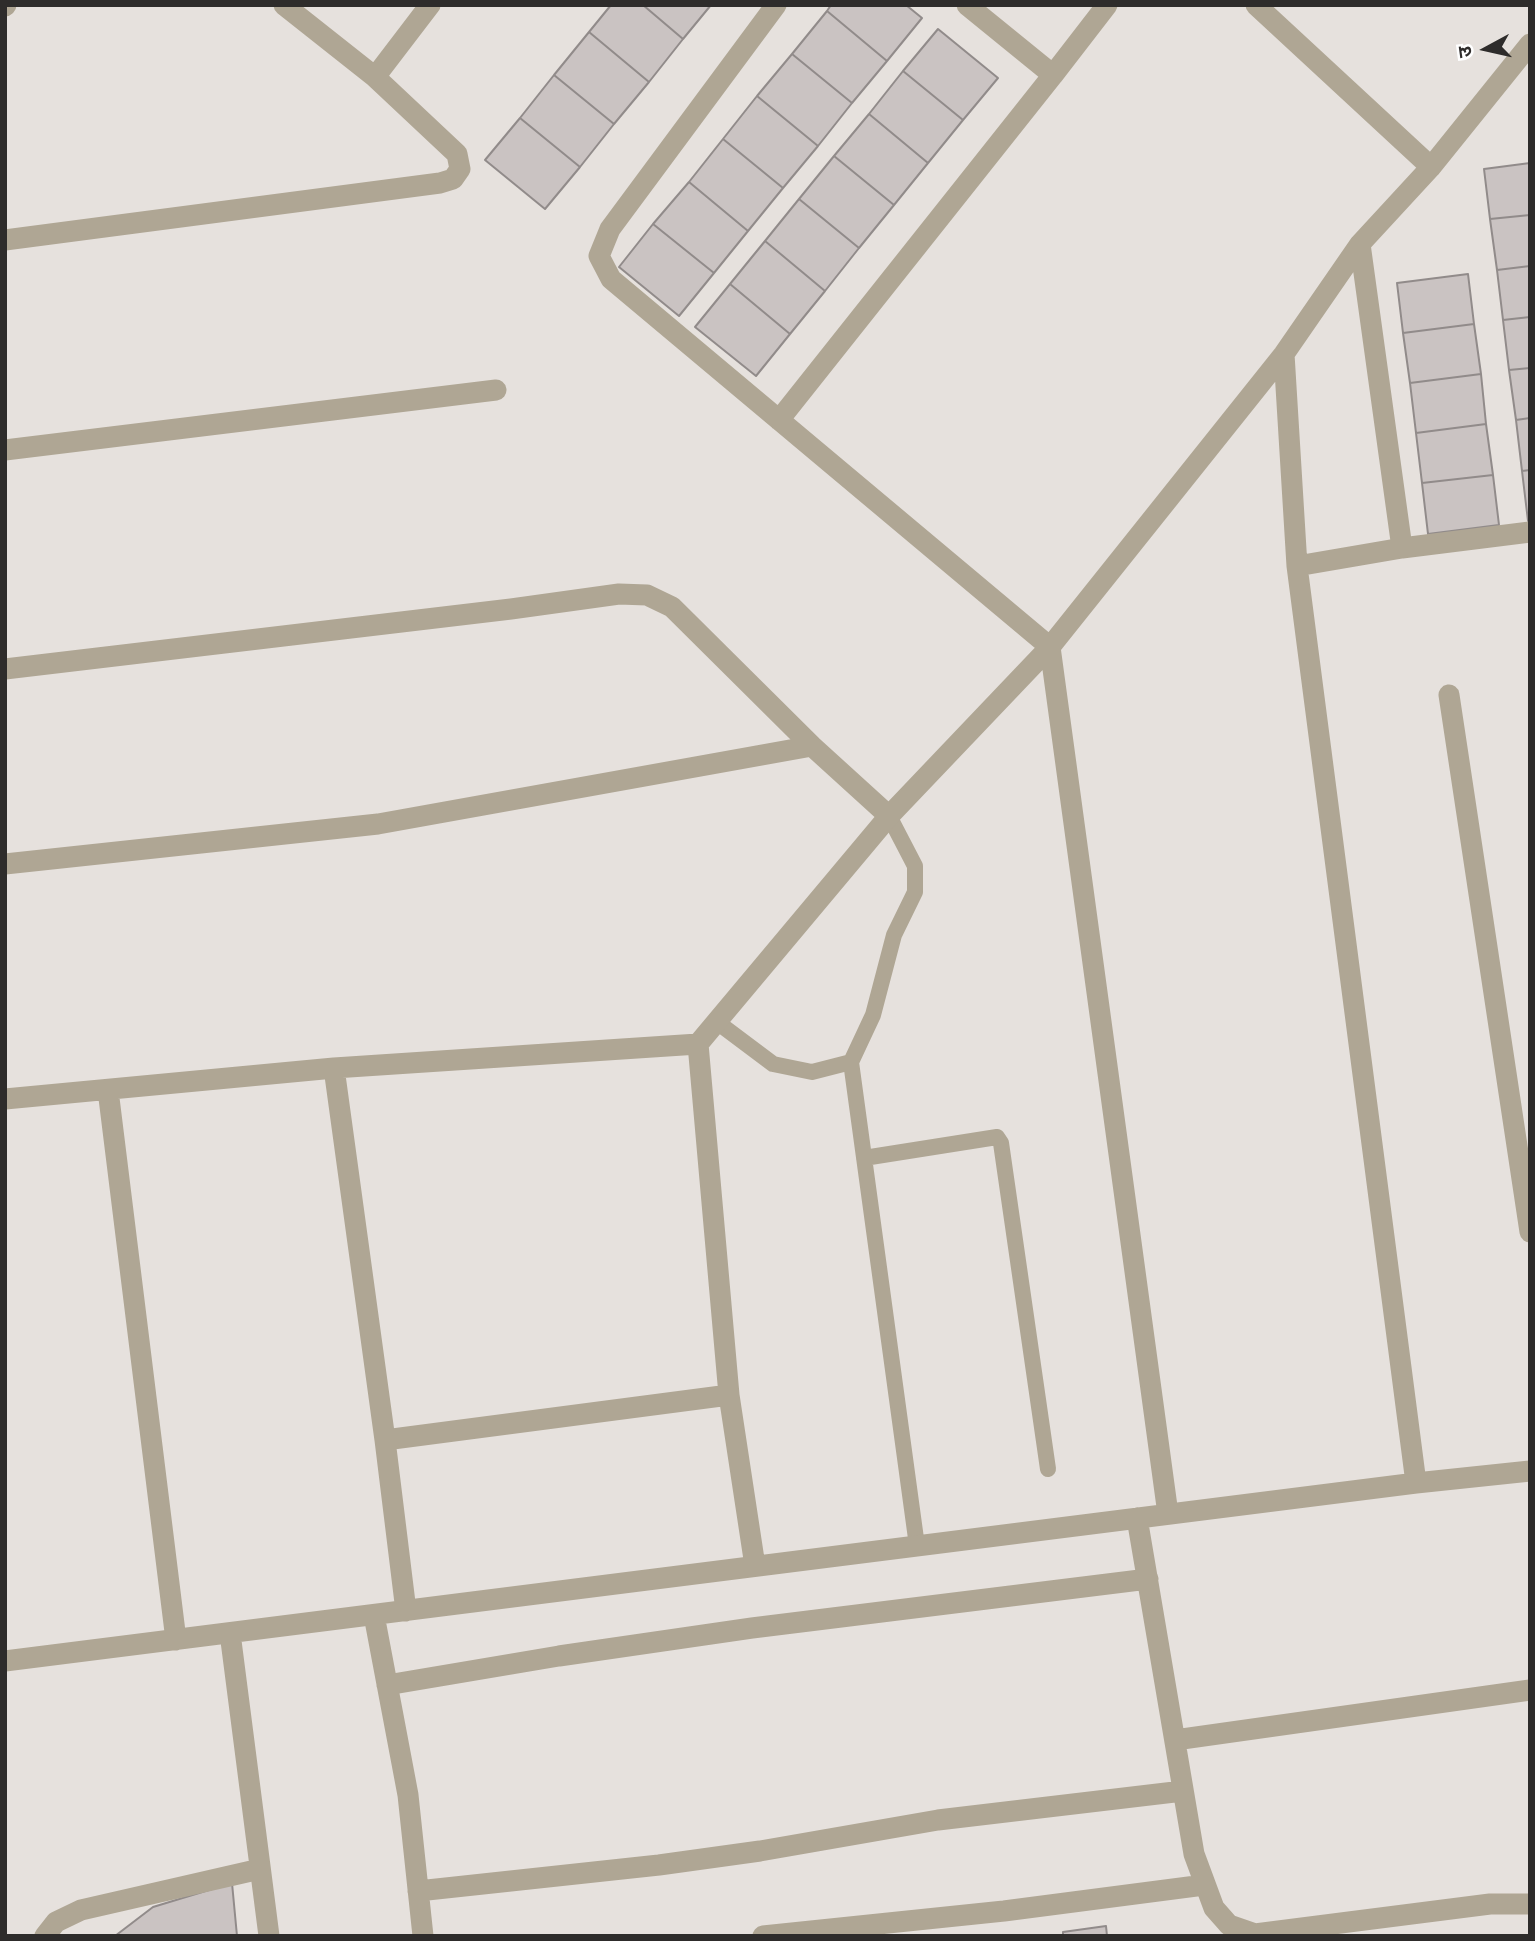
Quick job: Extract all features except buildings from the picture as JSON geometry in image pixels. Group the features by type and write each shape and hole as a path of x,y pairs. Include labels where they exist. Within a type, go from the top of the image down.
{"street":[{"path":"5,240 453,180 460,169 457,154 375,77 284,5"},
{"path":"375,77 430,5"},
{"path":"776,5 610,229 599,256 611,279 1051,647 1168,1514"},
{"path":"967,5 1053,75"},
{"path":"779,420 1107,5"},
{"path":"1256,5 1431,167"},
{"path":"5,1099 334,1068 698,1044 889,816 1051,647 1284,354 1360,244 1431,167 1530,44"},
{"path":"1360,244 1402,548"},
{"path":"1284,354 1297,566 1416,1483"},
{"path":"5,450 496,390"},
{"path":"1297,566 1402,548 1530,532"},
{"path":"5,669 619,594 647,595 672,607 812,747 889,816"},
{"path":"1449,695 1530,1232"},
{"path":"5,864 378,824 812,747"},
{"path":"698,1044 729,1395 755,1566"},
{"path":"334,1068 406,1611"},
{"path":"108,1090 176,1640"},
{"path":"385,1440 729,1395"},
{"path":"5,1661 1416,1483 1530,1471"},
{"path":"1137,1518 1194,1854 1214,1908 1229,1925 1255,1934 1490,1904 1530,1903"},
{"path":"387,1685 559,1656 752,1628 1147,1579"},
{"path":"374,1615 408,1795 423,1936"},
{"path":"230,1633 269,1936"},
{"path":"1175,1740 1530,1690"},
{"path":"418,1891 659,1865 760,1851 938,1820 1183,1791"},
{"path":"45,1936 56,1922 82,1910 260,1869"},
{"path":"763,1936 1004,1911 1204,1885"}],"lane":[{"path":"889,816 915,866 915,892 894,935 873,1015 851,1062 917,1546"},
{"path":"717,1022 773,1064 812,1072 851,1062"},
{"path":"863,1158 997,1137 1001,1143 1048,1469"}]}
